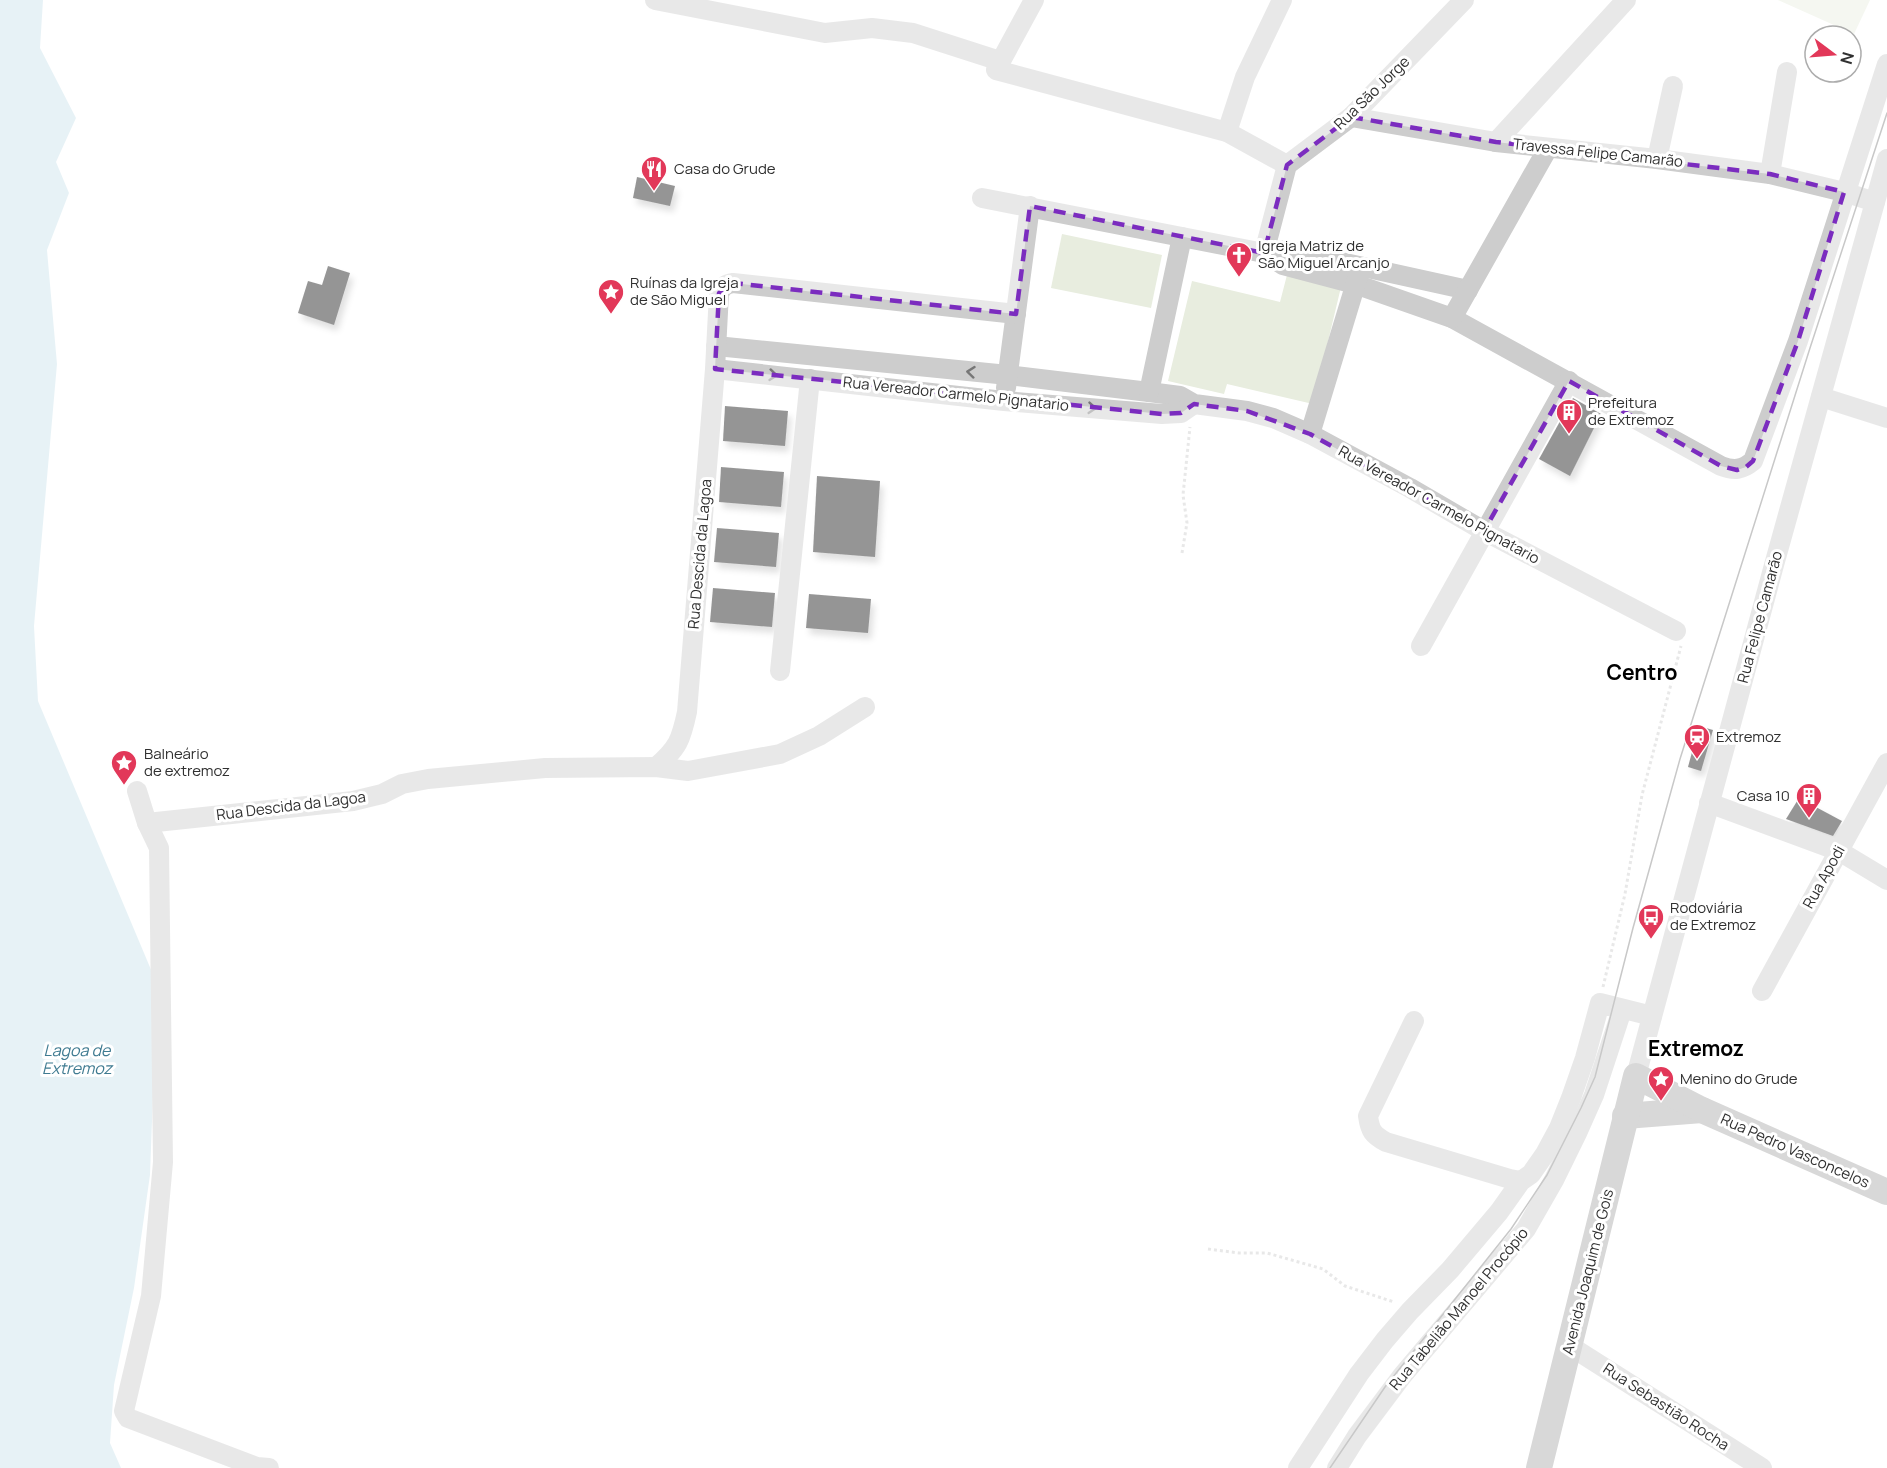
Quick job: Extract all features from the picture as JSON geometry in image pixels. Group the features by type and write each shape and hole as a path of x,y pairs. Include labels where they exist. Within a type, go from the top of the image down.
{"main road":[{"name":"Rua Pedro Vasconcelos","path":"1636,1076 1702,1110 1887,1192"},
{"name":"Avenida Joaquim de Gois","path":"1539,1468 1636,1076"},
{"name":"Rua Pedro Vasconcelos","path":"1625,1116 1702,1110"}],"street":[{"path":"655,0 825,33 872,28 913,33 1000,61"},
{"path":"1034,0 996,70 1227,132 1287,165 1264,253"},
{"path":"1227,132 1245,78 1282,0"},
{"name":"Rua São Jorge","path":"1287,165 1351,117 1464,0"},
{"path":"1496,142 1626,0"},
{"path":"1358,275 1452,318 1721,466 1737,470 1746,467 1753,461 1798,341 1887,64"},
{"path":"1770,174 1787,72"},
{"path":"1657,159 1673,86"},
{"name":"Travessa Felipe Camarão","path":"1351,117 1496,142 1770,174 1875,202"},
{"path":"1452,318 1548,148"},
{"name":"Rua Felipe Camarão","path":"1636,1076 1887,159"},
{"path":"982,198 1264,253 1283,265 1468,290"},
{"path":"1004,401 1030,206"},
{"path":"1149,392 1182,237"},
{"path":"1310,434 1358,275"},
{"name":"Rua Descida da Lagoa","path":"147,823 353,801 382,794 402,784 428,778 545,768 656,767 670,755 681,738 687,712 719,293 726,284 1016,314"},
{"name":"Rua Vereador Carmelo Pignatario","path":"716,346 1008,375 1180,396 1194,404 1247,411 1273,418 1310,434 1484,531 1676,631"},
{"name":"Rua Vereador Carmelo Pignatario","path":"715,369 1004,401 1162,414 1181,413 1194,404"},
{"path":"780,671 810,379"},
{"path":"1421,646 1569,381"},
{"path":"1821,397 1887,418"},
{"path":"656,767 688,771 780,754 819,736 865,706"},
{"name":"Rua Apodi","path":"1762,991 1887,763"},
{"path":"137,791 147,823 159,848 163,1162 151,1296 124,1411 128,1418 257,1467 269,1468"},
{"path":"1709,803 1839,851 1887,880"},
{"path":"1298,1468 1359,1374 1413,1308 1499,1212 1521,1180 1531,1174 1559,1128 1585,1058 1600,1004 1652,1016"},
{"name":"Rua Tabelião Manoel Procópio","path":"1337,1468 1402,1376 1526,1229 1554,1180 1594,1095 1622,1010"},
{"path":"1414,1021 1368,1116 1372,1134 1386,1143 1510,1179 1521,1180"},
{"name":"Rua Sebastião Rocha","path":"1570,1346 1762,1468"}],"path":[{"path":"1182,553 1187,523 1182,495 1194,404"},
{"path":"1600,1004 1625,894 1641,795 1682,643 1676,631"},
{"path":"1208,1249 1239,1253 1268,1253 1323,1269 1345,1286 1413,1308"}],"highlighted area":[{"path":"1351,117 1496,142 1770,174 1844,192 1798,341 1753,461 1746,467 1737,470 1721,466 1569,381 1484,531 1310,434 1247,411 1194,404 1181,413 1162,414 715,369 719,293 733,283 1016,314 1030,206 1264,253 1287,165"}],"shaded area":[{"path":"1778,0 1870,0 1859,24 1832,24"},
{"path":"1062,234 1162,255 1151,308 1051,288"},
{"path":"1287,275 1341,287 1313,404 1227,384 1224,394 1168,381 1192,281 1280,302"}],"water":[{"name":"Lagoa de Extremoz","path":"0,0 43,0 40,48 76,118 56,162 69,193 47,250 57,364 34,626 38,701 152,972 155,1040 150,1175 134,1288 114,1385 110,1443 121,1468 0,1468"}],"building":[{"name":"Casa do Grude","path":"637,177 675,186 670,206 633,198"},
{"path":"328,266 350,273 334,325 298,313 308,281 322,285"},
{"name":"Prefeitura de Extremoz","path":"1573,398 1601,414 1570,476 1539,459"},
{"path":"725,406 788,411 785,446 723,441"},
{"path":"721,467 784,472 781,507 719,502"},
{"path":"817,476 880,481 875,557 813,552"},
{"path":"717,528 779,533 776,567 714,562"},
{"path":"713,588 775,593 772,627 710,622"},
{"path":"809,594 871,599 868,633 806,628"},
{"path":"1699,726 1713,730 1701,771 1688,767"},
{"name":"Casa 10","path":"1799,798 1842,821 1833,836 1786,819"}],"tram line":[{"path":"1330,1468 1385,1387 1511,1229 1547,1175 1595,1077 1680,759 1887,113"}],"place":[{"name":"Casa do Grude","path":"654,192"},
{"name":"Igreja Matriz de São Miguel Arcanjo","path":"1239,278"},
{"name":"Ruínas da Igreja de São Miguel","path":"611,315"},
{"name":"Prefeitura de Extremoz","path":"1569,435"},
{"name":"Extremoz","path":"1697,760"},
{"name":"Balneário de extremoz","path":"124,786"},
{"name":"Casa 10","path":"1809,819"},
{"name":"Rodoviária de Extremoz","path":"1651,940"},
{"name":"Menino do Grude","path":"1661,1102"}],"district":[{"name":"Centro","path":"1642,673"},
{"name":"Extremoz","path":"1696,1049"}]}
